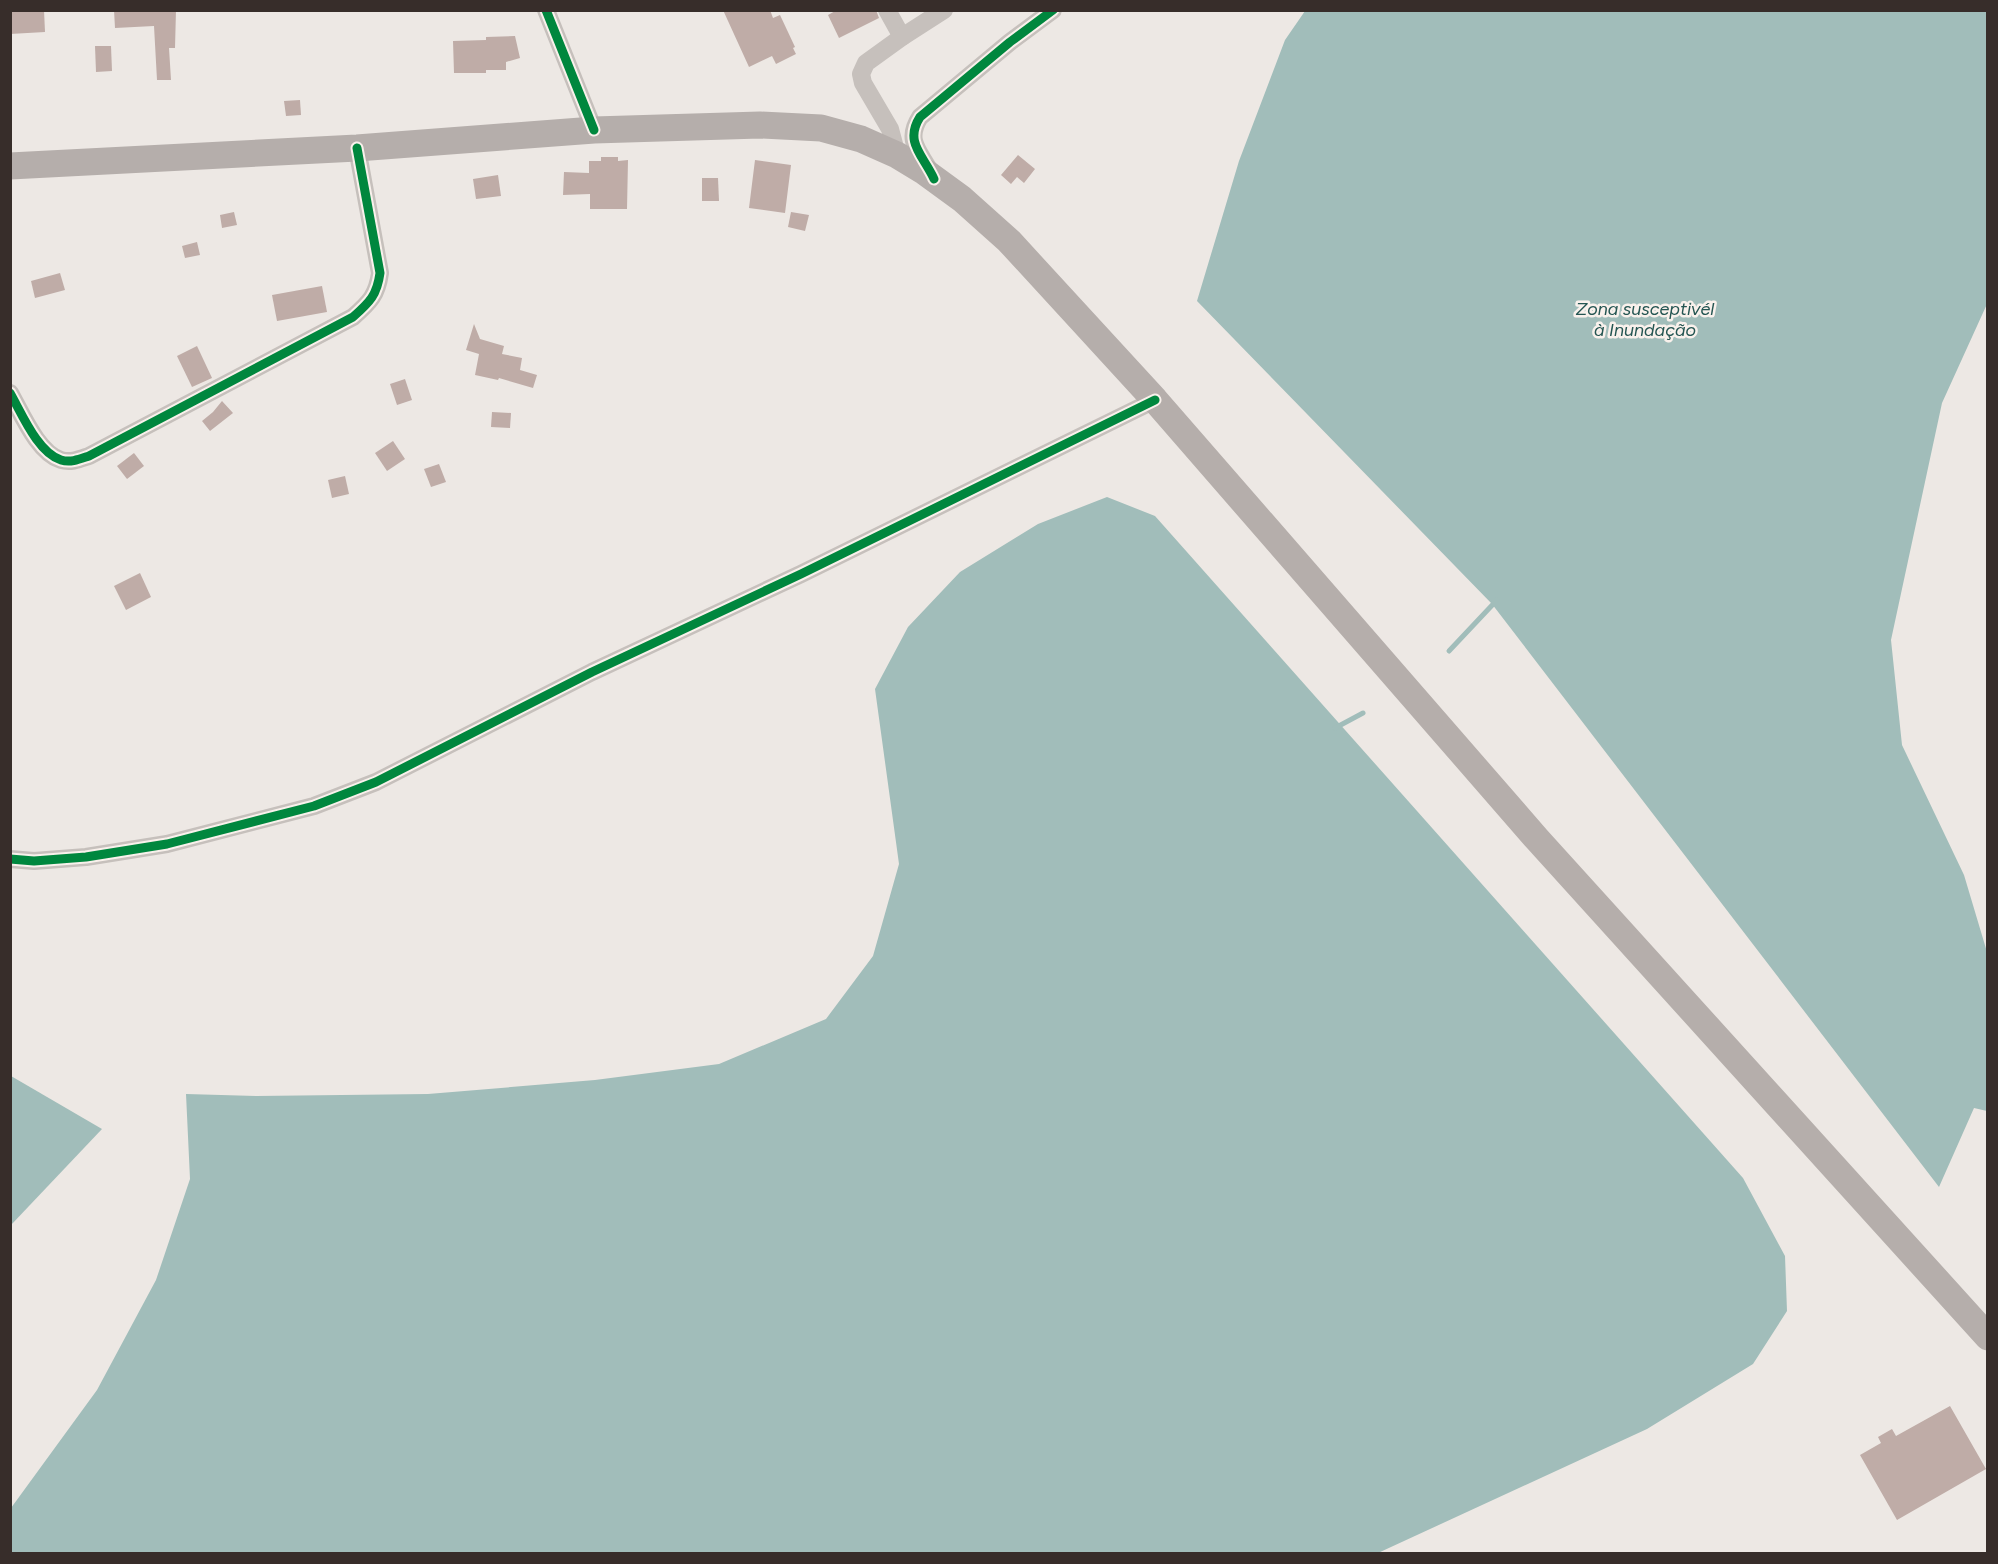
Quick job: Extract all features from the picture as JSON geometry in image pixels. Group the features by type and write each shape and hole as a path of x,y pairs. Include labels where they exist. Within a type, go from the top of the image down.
{"main road":[{"path":"10,166 357,148 594,130 760,125 821,128 861,138 897,154 962,199 1009,241 1155,400 1537,839 1988,1337"}],"street":[{"path":"546,10 594,130"},
{"path":"887,10 902,37"},
{"path":"897,154 890,129 863,83 861,74 866,63 944,10"},
{"path":"934,179 915,146 913,128 920,117 1010,42 1053,10"},
{"path":"10,393 41,446 50,455 62,460 73,461 89,456 352,317 370,302 378,287 380,273 357,148"},
{"path":"10,859 34,861 86,857 167,844 314,806 376,783 592,672 801,574 1155,400"}],"water":[{"name":"Zona susceptivél à Inundação","path":"1305,11 1987,11 1987,304 1942,403 1891,640 1902,745 1964,875 1987,952 1987,1111 1974,1108 1939,1187 1492,604 1197,301 1239,161 1285,40"},
{"path":"1107,497 1155,516 1743,1178 1785,1256 1787,1311 1753,1364 1647,1429 1378,1553 11,1553 11,1508 97,1390 156,1280 190,1179 186,1094 256,1096 428,1094 595,1080 719,1064 826,1019 873,956 899,864 875,689 908,627 960,572 1038,524"},
{"path":"11,1076 102,1129 11,1225"}],"building":[{"path":"10,10 44,10 45,32 10,34"},
{"path":"114,10 176,10 175,48 169,48 171,80 157,80 154,26 115,28"},
{"path":"723,10 770,10 773,18 780,15 796,54 776,64 772,56 749,67"},
{"path":"837,10 876,10 879,18 839,38 828,15"},
{"path":"515,36 520,58 506,62 506,70 486,70 486,73 454,73 453,41"},
{"path":"95,46 111,46 112,71 96,72"},
{"path":"300,100 301,115 286,116 284,101"},
{"path":"1018,155 1035,169 1024,183 1017,177 1011,184 1001,175"},
{"path":"601,157 618,157 618,161 628,160 627,209 590,209 590,194 563,195 564,172 589,173 589,161 601,161"},
{"path":"755,160 791,165 785,213 749,208"},
{"path":"498,175 501,196 476,199 473,179"},
{"path":"702,178 718,178 719,201 702,201"},
{"path":"234,212 237,225 222,228 220,215"},
{"path":"791,212 809,215 805,231 788,227"},
{"path":"197,242 200,255 185,258 182,246"},
{"path":"60,273 65,290 35,298 31,281"},
{"path":"322,286 327,312 277,321 272,295"},
{"path":"474,324 480,339 504,346 502,354 522,358 520,370 537,375 533,388 499,378 498,380 475,375 479,354 466,350"},
{"path":"197,346 212,378 192,387 177,356"},
{"path":"405,379 412,400 397,405 390,384"},
{"path":"222,401 233,413 210,431 202,421"},
{"path":"492,412 511,413 510,428 491,427"},
{"path":"393,441 405,459 387,471 375,453"},
{"path":"134,453 144,466 127,479 117,466"},
{"path":"439,464 446,482 431,487 424,469"},
{"path":"345,476 349,494 332,498 328,480"},
{"path":"140,573 151,597 126,610 114,586"},
{"path":"1950,1406 1986,1469 1897,1520 1860,1455 1881,1443 1878,1437 1892,1429 1896,1436"}],"waterway":[{"path":"1449,651 1497,600"},
{"path":"1335,728 1363,713"}],"cycle path":[{"path":"546,10 594,130"},
{"path":"934,179 914,141 920,117 1010,42 1053,10"},
{"path":"10,393 31,432 45,450 61,460 75,460 89,456 353,317 372,298 380,273 357,148"},
{"path":"10,859 34,861 86,857 167,844 314,806 376,782 592,672 801,574 1155,400"}]}
